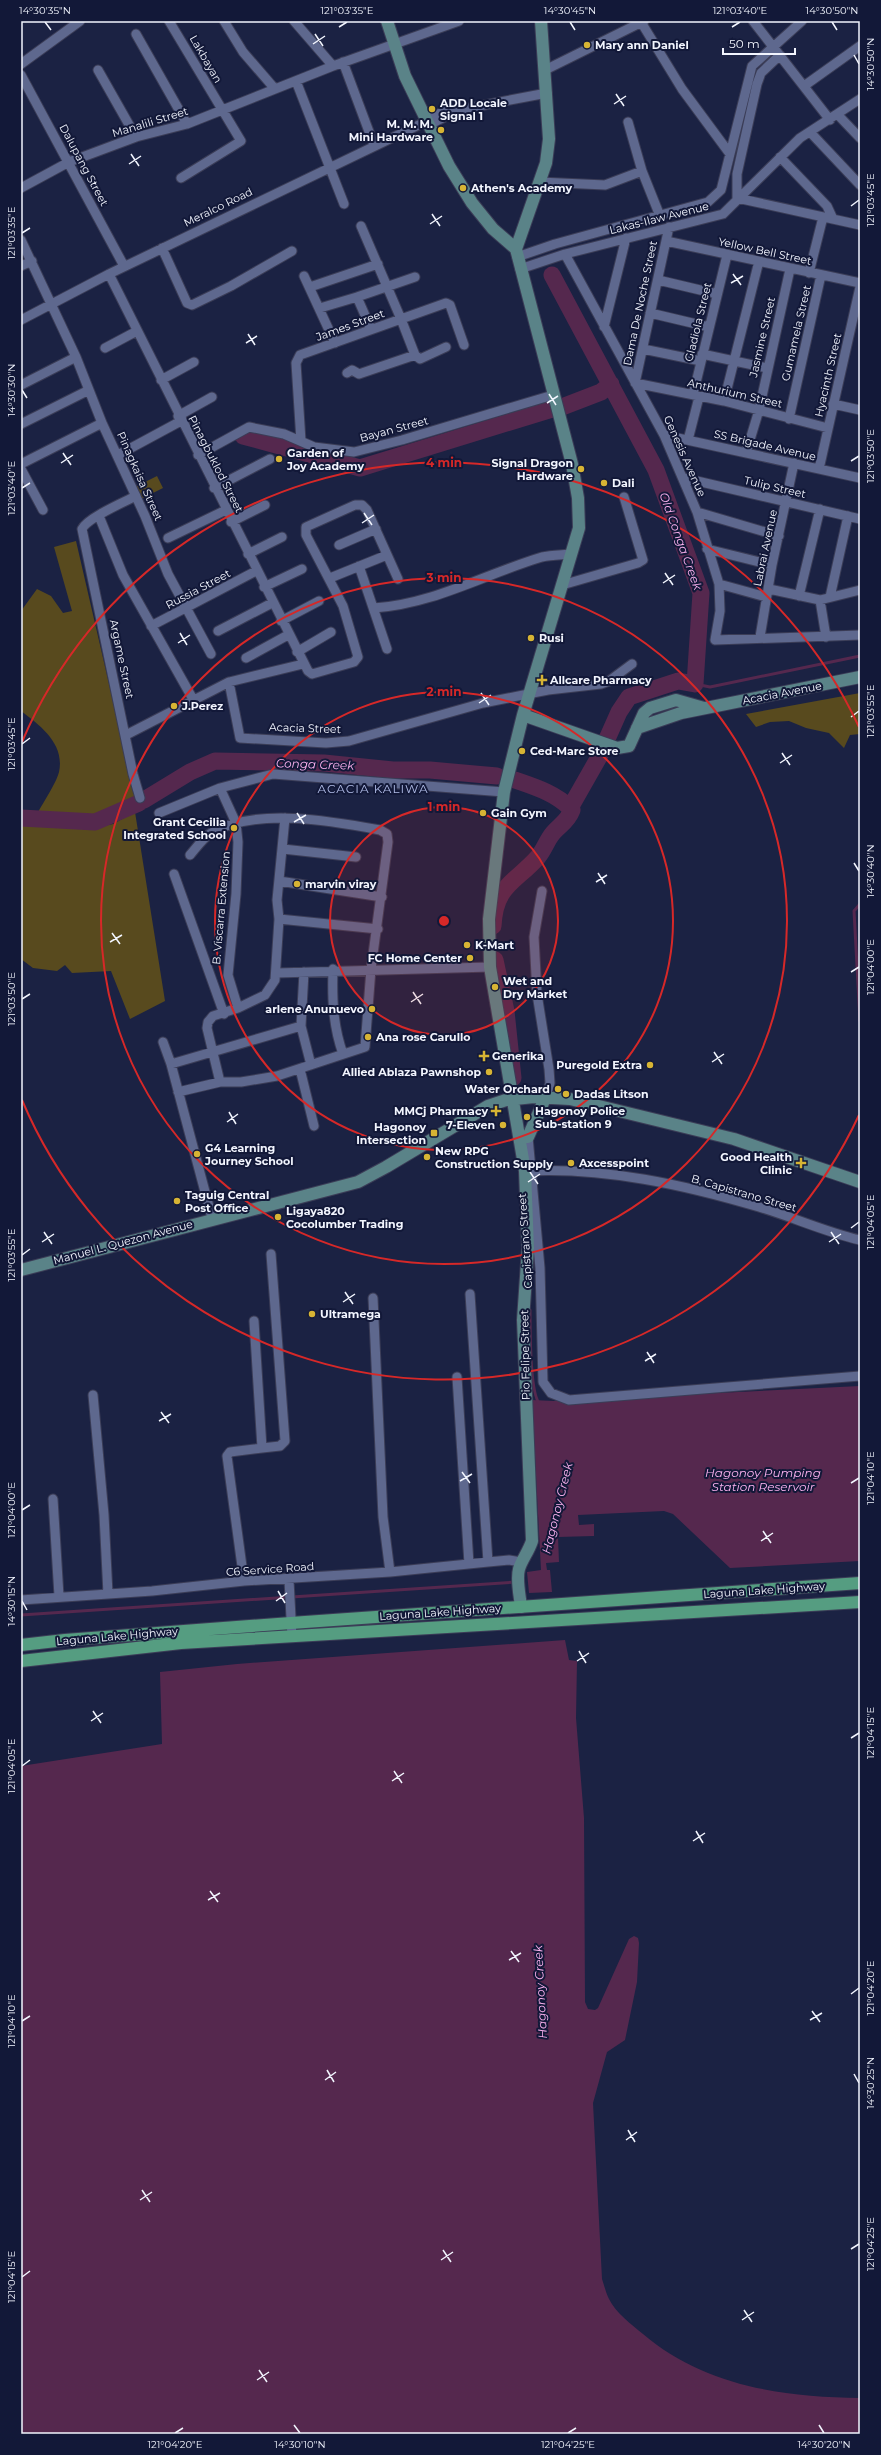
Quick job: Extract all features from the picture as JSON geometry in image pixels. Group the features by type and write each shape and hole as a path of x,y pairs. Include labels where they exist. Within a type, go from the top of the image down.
{"main road":[{"path":"387,21 393,44 405,76 449,166 472,203 518,259"},
{"path":"518,259 546,163 549,139 541,21"},
{"name":"Pio Felipe Street","path":"518,259 553,395 568,445 578,498 579,528 524,715 504,792 489,919 490,966 508,1071 517,1099 528,1171 528,1248 532,1320 532,1541 528,1554 520,1567"},
{"name":"Acacia Avenue","path":"524,715 558,725 591,740 617,748 629,746 644,712 664,703 676,700 705,708 860,677"},
{"path":"494,1103 502,1095 508,1071"},
{"path":"528,1137 546,1096"},
{"name":"Manuel L. Quezon Avenue","path":"21,1270 212,1218 358,1182 494,1103 534,1097 546,1096 570,1099 734,1139 860,1182"},
{"path":"520,1567 521,1607"},
{"name":"Laguna Lake Highway","path":"21,1645 290,1617 521,1607 860,1584"},
{"name":"Laguna Lake Highway","path":"21,1661 181,1643 860,1602"}],"street":[{"path":"21,64 80,21"},
{"name":"Lakbayan","path":"169,21 221,110"},
{"path":"224,21 243,52 275,89"},
{"path":"294,21 333,66"},
{"name":"Manalili Street","path":"21,188 69,162 136,137 187,124 333,66 459,21"},
{"path":"753,21 804,86 834,118 860,138"},
{"path":"518,259 555,244 708,202 721,190 752,66 772,46 802,21"},
{"path":"545,70 642,22 682,89 730,154"},
{"path":"136,34 187,124"},
{"path":"804,86 860,46"},
{"path":"780,55 761,73 757,84 737,174 737,198 860,225"},
{"path":"344,62 374,145"},
{"path":"98,70 136,137"},
{"name":"Dalupang Street","path":"21,75 124,266"},
{"path":"296,81 328,167 344,204"},
{"name":"Meralco Road","path":"21,320 53,305 124,266 448,110 458,110 547,93"},
{"name":"Lakas-Ilaw Avenue","path":"518,259 565,254 723,214 737,198 800,138 834,118 860,99"},
{"path":"181,178 241,141 221,110"},
{"path":"628,122 642,171 660,216"},
{"path":"810,132 860,185"},
{"path":"780,157 827,206 833,219"},
{"path":"540,182 605,185 642,171"},
{"path":"809,273 823,217"},
{"path":"361,226 401,318 415,355 420,359 446,347"},
{"name":"Dama De Noche Street","path":"635,383 670,227"},
{"path":"604,327 626,238"},
{"name":"Pinagkaisa Street","path":"21,240 53,305 76,357 102,423 136,496 168,574 211,654"},
{"name":"Yellow Bell Street","path":"666,241 860,283"},
{"path":"162,248 187,303 192,305 231,286 292,252"},
{"name":"Genesis Avenue","path":"565,254 664,434 684,478 697,512 707,549 720,584 720,611 715,640 760,637"},
{"name":"Gladiola Street","path":"688,440 702,358 727,255"},
{"path":"21,266 32,261"},
{"path":"724,401 759,261"},
{"path":"310,287 378,264"},
{"name":"Jasmine Street","path":"746,453 759,410 767,368 790,269"},
{"name":"Pinagbuklod Street","path":"109,274 214,488 303,664"},
{"name":"Gumamela Street","path":"789,419 821,275"},
{"path":"304,276 335,342"},
{"path":"320,308 388,288 416,277"},
{"path":"658,280 717,294"},
{"name":"Hyacinth Street","path":"819,469 860,287"},
{"path":"357,297 372,329"},
{"name":"James Street","path":"301,441 296,359 335,342 442,303 448,303 464,344"},
{"path":"650,313 709,327"},
{"path":"105,348 137,331"},
{"path":"643,349 702,358 735,361 767,368"},
{"path":"347,373 352,370 358,374 415,355"},
{"path":"21,385 76,357"},
{"path":"161,380 194,362"},
{"name":"Anthurium Street","path":"635,383 724,401 828,428"},
{"path":"21,424 89,390"},
{"name":"Bayan Street","path":"198,455 249,427 284,434 314,447 354,452 402,440 553,395"},
{"path":"118,455 212,397"},
{"path":"834,404 860,410"},
{"path":"21,464 102,423"},
{"name":"SS Brigade Avenue","path":"664,434 860,478"},
{"path":"214,488 270,459"},
{"name":"Labrai Avenue","path":"760,637 772,564 787,502 794,463"},
{"path":"21,470 43,510"},
{"name":"Tulip Street","path":"684,478 860,519"},
{"path":"136,496 99,516 123,575 194,701"},
{"path":"562,585 638,563 643,560 624,497"},
{"path":"126,735 229,682 303,664 312,674 358,659 346,612 330,578 306,535 306,527 360,504 367,510 398,579"},
{"path":"231,522 265,505"},
{"path":"799,596 820,509"},
{"path":"168,538 226,510"},
{"path":"697,512 779,536"},
{"name":"Argame Street","path":"99,516 84,525 82,529 126,735 132,774 140,798"},
{"path":"830,597 848,516"},
{"path":"339,545 376,529"},
{"path":"248,554 282,537"},
{"path":"707,549 772,564"},
{"path":"374,608 395,607 426,600 543,557 572,554"},
{"path":"330,578 387,555"},
{"path":"359,566 387,649"},
{"path":"264,587 302,569"},
{"name":"Russia Street","path":"151,626 256,571"},
{"path":"720,584 767,593 799,596 820,600 860,590"},
{"path":"820,600 826,637"},
{"path":"281,621 319,601"},
{"path":"218,631 272,603"},
{"path":"297,652 331,632"},
{"path":"246,658 288,635"},
{"path":"760,637 826,637 860,635"},
{"path":"530,694 601,684 609,681 632,664"},
{"name":"Acacia Street","path":"229,682 240,738 326,743 349,741 483,703 530,694"},
{"path":"158,812 220,788 273,774 504,792"},
{"name":"B. Viscarra Extension","path":"220,788 236,823 239,859 228,975 238,1008"},
{"path":"220,1082 207,1028 208,1022 214,1016 224,1014 265,995 272,987 277,972 279,919 277,900 285,818"},
{"path":"178,1092 220,1082 241,1082 300,1069 365,1047 371,969 378,928 388,842 386,834 380,830 323,820 285,818 236,823 211,832 190,855"},
{"path":"283,849 356,857"},
{"path":"174,874 224,1014"},
{"path":"279,881 382,897"},
{"path":"542,891 534,937 537,994 549,1076 546,1096"},
{"path":"279,919 378,928"},
{"path":"277,972 490,966"},
{"path":"333,970 332,1006 336,1034 343,1054"},
{"path":"304,972 301,1026 311,1065"},
{"path":"171,1064 301,1026"},
{"path":"163,1042 171,1064 212,1218"},
{"path":"300,1069 314,1126"},
{"name":"Capistrano Street","path":"528,1137 528,1171 540,1268 532,1320 544,1382 551,1393 569,1400 860,1376"},
{"name":"B. Capistrano Street","path":"528,1171 563,1170 622,1177 700,1191 761,1208 860,1240"},
{"path":"244,1581 227,1456 230,1452 280,1446 285,1441 271,1254"},
{"path":"470,1294 488,1562"},
{"path":"373,1298 383,1517 390,1572"},
{"path":"254,1321 262,1448"},
{"path":"457,1377 469,1564"},
{"path":"94,1396 108,1594"},
{"path":"53,1499 60,1596"},
{"name":"C6 Service Road","path":"21,1600 60,1596 108,1594 244,1581 289,1583 509,1560 520,1567"},
{"path":"289,1583 292,1637"}],"shaded area":[{"path":"157,476 163,488 141,499 135,487"},
{"path":"76,541 136,801 95,820 36,816 57,777 60,762 55,744 50,737 21,711 21,611 37,589 51,596 63,613 72,611 54,547"},
{"path":"860,693 860,734 850,735 844,748 829,733 806,728 789,721 770,722 756,727 746,714"},
{"path":"135,812 165,1001 130,1019 111,971 72,973 65,965 57,971 33,968 21,959 21,823 94,828 113,824"}],"water":[{"name":"Hagonoy Pumping Station Reservoir","path":"860,1386 860,1561 730,1568 673,1514 664,1511 578,1515 579,1525 594,1524 594,1536 558,1537 559,1562 546,1563 547,1570 550,1570 552,1592 529,1593 527,1572 541,1570 532,1400 554,1401"},
{"path":"565,1640 569,1660 577,1661 576,1718 584,1818 585,2002 588,2009 595,2010 598,2008 629,1939 634,1936 638,1938 639,1943 637,1982 625,2040 607,2052 593,2103 602,2279 607,2294 615,2309 624,2318 667,2352 692,2366 718,2377 773,2391 802,2395 860,2398 860,2434 21,2434 21,1766 162,1744 160,1672 237,1664"}],"waterway":[{"name":"Old Conga Creek","path":"552,275 656,470 701,593 695,684 678,681 629,697 619,712 599,757 570,808"},
{"name":"Old Conga Creek","path":"562,407 601,392 611,384"},
{"name":"Old Conga Creek","path":"243,436 360,468 552,409"},
{"path":"695,684 710,687 860,656"},
{"name":"Conga Creek","path":"144,800 190,772 215,761 324,763 393,770 430,770 497,776"},
{"path":"515,780 551,794 570,808"},
{"name":"Conga Creek","path":"21,818 95,822 139,803"},
{"name":"Hagonoy Creek","path":"493,926 495,912 502,893 514,879 530,866 538,857 551,836 568,817 572,810 570,808"},
{"path":"860,904 854,911 860,1021"},
{"name":"Hagonoy Creek","path":"495,960 506,1011 513,1078"},
{"name":"Hagonoy Creek","path":"530,1310 532,1375 534,1388 540,1404"},
{"path":"21,1615 516,1582"}],"place":[{"name":"Mary ann Daniel","path":"587,45"},
{"name":"ADD Locale Signal 1","path":"432,109"},
{"name":"M. M. M. Mini Hardware","path":"441,130"},
{"name":"Athen's Academy","path":"463,188"},
{"name":"Garden of Joy Academy","path":"279,459"},
{"name":"Signal Dragon Hardware","path":"581,469"},
{"name":"Dali","path":"604,483"},
{"name":"Rusi","path":"531,638"},
{"name":"Allcare Pharmacy","path":"542,680"},
{"name":"J.Perez","path":"174,706"},
{"name":"Ced-Marc Store","path":"522,751"},
{"name":"Gain Gym","path":"483,813"},
{"name":"Grant Cecilia Integrated School","path":"234,828"},
{"name":"marvin viray","path":"297,884"},
{"name":"K-Mart","path":"467,945"},
{"name":"FC Home Center","path":"470,958"},
{"name":"Wet and Dry Market","path":"495,987"},
{"name":"arlene Anunuevo","path":"372,1009"},
{"name":"Ana rose Carullo","path":"368,1037"},
{"name":"Generika","path":"484,1056"},
{"name":"Puregold Extra","path":"650,1065"},
{"name":"Allied Ablaza Pawnshop","path":"489,1072"},
{"name":"Water Orchard","path":"558,1089"},
{"name":"Dadas Litson","path":"566,1094"},
{"name":"MMCj Pharmacy","path":"496,1111"},
{"name":"Hagonoy Police Sub-station 9","path":"527,1117"},
{"name":"7-Eleven","path":"503,1125"},
{"name":"Hagonoy Intersection","path":"434,1133"},
{"name":"G4 Learning Journey School","path":"197,1154"},
{"name":"New RPG Construction Supply","path":"427,1157"},
{"name":"Axcesspoint","path":"571,1163"},
{"name":"Good Health Clinic","path":"801,1163"},
{"name":"Taguig Central Post Office","path":"177,1201"},
{"name":"Ligaya820 Cocolumber Trading","path":"278,1217"},
{"name":"Ultramega","path":"312,1314"}],"district":[{"name":"ACACIA KALIWA","path":"373,788"}]}
